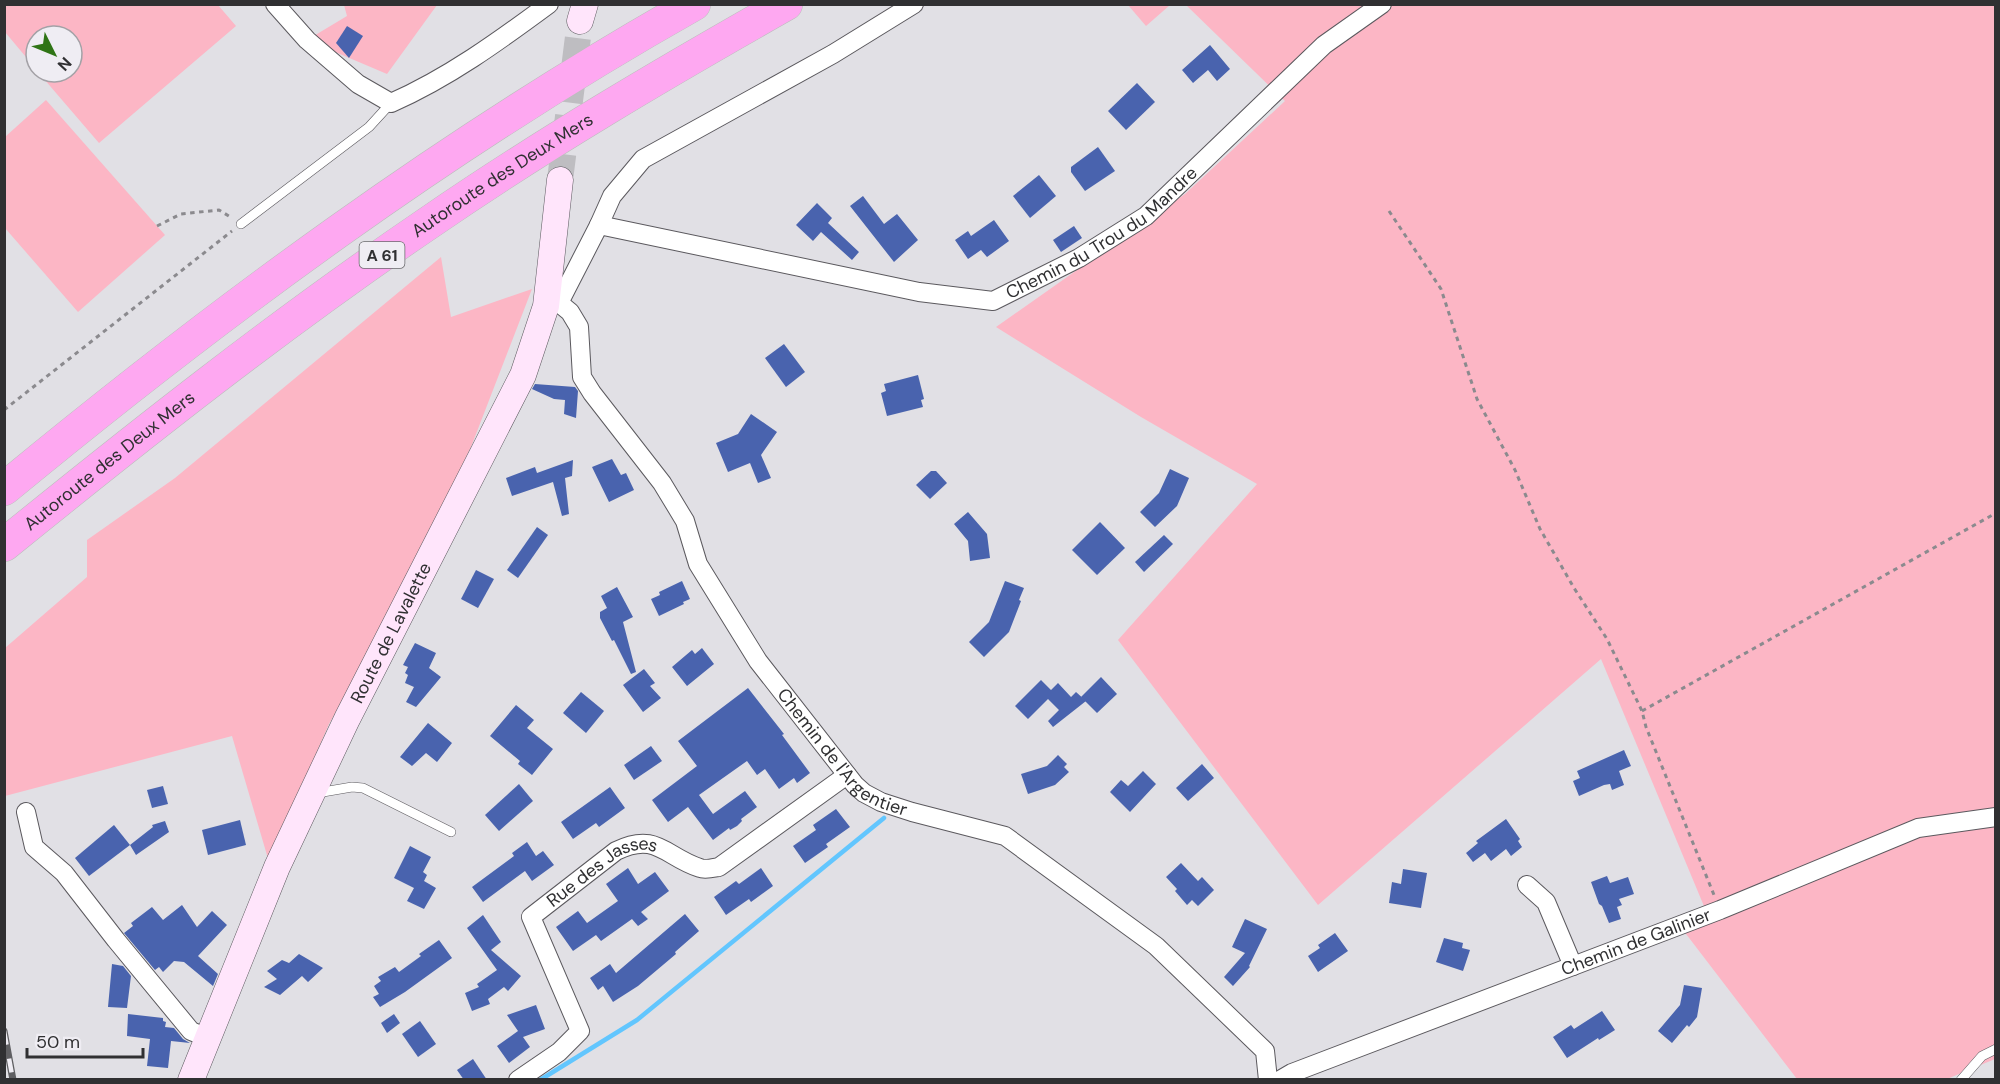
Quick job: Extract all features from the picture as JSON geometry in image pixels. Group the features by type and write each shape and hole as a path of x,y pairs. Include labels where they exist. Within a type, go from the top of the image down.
{"highway":[{"name":"A 61","path":"4,489 118,395 273,278 408,183 525,105 694,4"},
{"name":"Autoroute des Deux Mers","path":"4,545 154,423 298,314 429,222 655,78 786,4"}],"main road":[{"name":"Route de Lavalette","path":"191,1080 277,867 312,792 352,708 523,375 553,305 560,180"}],"street":[{"path":"275,4 307,40 358,84 392,103 420,90 498,42 549,4"},
{"path":"553,305 600,225 612,196 643,159 833,54 914,4"},
{"name":"Chemin du Trou du Mandre","path":"600,225 919,292 993,301 1079,258 1146,216 1324,45 1382,4"},
{"name":"Chemin de l'Argentier","path":"553,305 570,312 579,327 582,377 662,483 685,521 698,564 758,661 847,775 864,793 881,802 1005,836 1156,946 1265,1051 1268,1080"},
{"name":"Rue des Jasses","path":"518,1080 559,1052 580,1031 531,917 616,851 630,845 645,843 663,848 702,869 719,867 847,775"},
{"path":"26,812 34,846 64,873 191,1031 208,1038"},
{"name":"Chemin de Galinier","path":"1280,1080 1303,1069 1720,910 1918,828 1995,817"},
{"path":"1527,885 1546,902 1573,966"}],"lane":[{"path":"241,224 369,128 392,103"},
{"path":"312,792 320,793 352,787 363,788 451,832"},
{"path":"1961,1080 1982,1056 1995,1049"}],"path":[{"path":"4,410 241,224 219,210 181,214 157,226"},
{"path":"1389,211 1441,289 1477,399 1515,470 1540,529 1607,639 1642,711 1646,728 1720,910"},
{"path":"1642,711 1995,513"}],"shaded area":[{"path":"4,5 218,5 236,26 99,143 48,84 84,84 84,24 24,24 24,55 5,32"},
{"path":"344,5 437,5 387,74 307,40 347,16"},
{"path":"1128,5 1170,5 1146,26"},
{"path":"1186,5 1995,5 1995,1059 1947,1079 1797,1079 1683,930 1706,911 1601,659 1318,905 1118,640 1257,484 1141,417 996,327 1185,194 1285,101"},
{"path":"46,100 165,235 78,312 5,228 5,137"},
{"path":"441,257 451,317 532,289 471,447 386,624 329,724 269,862 232,736 5,796 5,648 87,577 87,540 175,478"}],"building":[{"path":"347,26 363,36 349,58 336,43"},
{"path":"1210,45 1230,69 1217,81 1208,70 1193,83 1182,70"},
{"path":"1137,83 1155,102 1126,130 1108,111"},
{"path":"1098,147 1115,171 1085,191 1071,172 1071,167"},
{"path":"1039,175 1056,196 1030,218 1013,196"},
{"path":"863,196 884,224 897,214 918,240 894,262 850,206"},
{"path":"817,203 832,218 828,223 859,252 852,260 821,232 813,241 796,225"},
{"path":"994,220 1009,241 987,257 981,250 968,259 955,240 968,231 971,236"},
{"path":"1074,226 1082,238 1061,252 1053,240"},
{"path":"784,344 805,372 786,387 765,358"},
{"path":"918,375 924,399 921,400 923,407 887,416 881,393 886,391 884,384"},
{"path":"535,384 575,387 578,391 576,418 564,414 565,400 554,399 532,389"},
{"path":"751,414 777,432 761,455 771,478 758,483 750,463 728,472 716,443 738,434"},
{"path":"612,459 621,475 626,473 634,490 609,502 592,467"},
{"path":"573,460 572,476 565,478 569,514 562,516 553,482 512,496 506,478 535,467 537,473"},
{"path":"1170,469 1189,478 1177,506 1155,527 1140,512 1159,493"},
{"path":"931,471 936,471 947,483 930,499 916,485"},
{"path":"968,512 987,534 990,558 970,561 968,541 954,524"},
{"path":"1100,522 1125,548 1097,575 1072,550"},
{"path":"537,527 548,535 518,578 507,570"},
{"path":"1164,535 1173,544 1144,572 1135,562"},
{"path":"476,570 494,579 478,608 461,599"},
{"path":"682,581 690,599 659,616 651,599 660,595 659,592"},
{"path":"1005,581 1024,588 1019,600 1021,601 1009,632 984,657 969,642 989,622"},
{"path":"617,587 633,617 623,622 636,672 631,674 600,618 600,612 607,608 601,596"},
{"path":"415,643 436,653 429,668 441,677 416,707 406,702 414,687 405,683 408,675 405,673 408,667 403,665"},
{"path":"702,648 714,664 687,686 672,667 692,650 695,654"},
{"path":"644,669 655,683 650,686 661,698 643,712 623,685"},
{"path":"1101,677 1117,694 1097,713 1081,697"},
{"path":"1041,680 1051,690 1058,683 1071,697 1076,692 1086,701 1053,727 1048,721 1059,710 1048,699 1028,719 1015,706"},
{"path":"748,688 784,734 782,735 810,773 797,783 794,778 779,789 765,769 757,775 747,761 699,795 713,814 745,791 757,807 741,819 742,821 737,826 730,830 729,828 713,840 688,807 668,822 652,800 697,766 678,741"},
{"path":"581,692 604,711 586,733 563,713"},
{"path":"516,705 534,720 527,728 553,749 532,775 518,764 520,761 490,736"},
{"path":"428,723 452,743 437,762 426,753 412,766 400,757"},
{"path":"651,746 662,761 634,780 624,765"},
{"path":"1624,750 1631,766 1619,771 1624,785 1612,790 1610,784 1604,785 1579,796 1573,781 1580,778 1577,771"},
{"path":"1058,755 1067,764 1064,767 1069,772 1055,785 1028,794 1021,774 1047,766"},
{"path":"1202,764 1214,778 1188,801 1176,788"},
{"path":"1143,771 1156,784 1130,812 1110,792 1121,780 1128,786"},
{"path":"519,784 533,801 499,831 485,815"},
{"path":"163,786 168,804 152,808 147,790"},
{"path":"610,787 625,808 599,827 596,823 573,839 561,822"},
{"path":"836,809 850,827 826,844 828,847 805,863 793,846 816,830 813,825"},
{"path":"1506,819 1520,839 1518,841 1522,847 1511,856 1506,849 1491,861 1485,853 1473,862 1466,853 1478,843 1476,841"},
{"path":"240,820 246,845 208,855 202,830"},
{"path":"165,821 169,832 136,855 130,845 153,827 152,825"},
{"path":"114,825 130,845 89,876 75,858"},
{"path":"527,842 536,856 543,851 554,865 532,881 525,871 483,902 472,887 514,856 512,853"},
{"path":"410,846 431,857 423,872 427,875 424,881 436,888 424,909 407,901 414,888 394,878"},
{"path":"1181,863 1198,881 1202,877 1214,890 1198,906 1192,900 1187,905 1166,877"},
{"path":"628,868 638,884 655,872 669,891 641,912 648,919 638,926 632,919 601,941 596,935 573,951 556,927 578,911 587,923 618,901 606,884"},
{"path":"761,868 773,886 751,902 749,899 726,915 714,897 736,881 739,884"},
{"path":"1403,869 1427,873 1421,908 1389,903 1392,882 1401,884"},
{"path":"1607,876 1610,883 1628,877 1634,894 1619,899 1622,905 1617,907 1621,919 1609,923 1591,882"},
{"path":"182,905 197,927 212,911 227,925 198,956 218,974 213,986 184,962 174,961 163,972 159,967 155,970 124,933 133,926 131,923 152,907 163,920"},
{"path":"685,914 699,931 675,952 676,954 638,986 613,1002 603,986 598,990 590,978 610,964 616,973"},
{"path":"483,915 501,942 491,950 521,976 508,991 504,987 488,999 490,1004 472,1011 465,993 479,987 477,984 497,970 467,928"},
{"path":"1245,919 1267,929 1250,967 1233,986 1224,977 1245,953 1232,947"},
{"path":"1335,933 1348,951 1318,972 1308,956 1320,948 1318,945"},
{"path":"1444,938 1463,943 1462,948 1470,950 1463,971 1436,962"},
{"path":"439,940 452,958 380,1007 373,997 379,994 374,986 381,981 378,977 395,967 399,972"},
{"path":"299,954 323,968 308,982 302,976 280,995 264,987 277,979 267,971 282,960 289,963"},
{"path":"112,964 123,966 131,976 127,1008 108,1007"},
{"path":"1684,985 1702,988 1697,1017 1672,1043 1658,1031 1680,1005"},
{"path":"536,1005 545,1029 523,1037 530,1047 509,1063 497,1046 518,1031 507,1015"},
{"path":"1602,1011 1615,1030 1567,1058 1553,1037 1571,1025 1574,1029"},
{"path":"128,1014 163,1018 166,1022 165,1027 174,1028 183,1039 190,1043 171,1041 168,1068 147,1066 150,1039 127,1036"},
{"path":"394,1014 400,1023 387,1033 381,1023"},
{"path":"420,1021 436,1044 418,1057 402,1034"},
{"path":"473,1059 487,1080 464,1080 457,1070"}],"waterway":[{"path":"540,1080 637,1020 884,818"}],"tunnel":[{"path":"560,180 580,21"}],"railway":[{"path":"4,1031 13,1080"}]}
